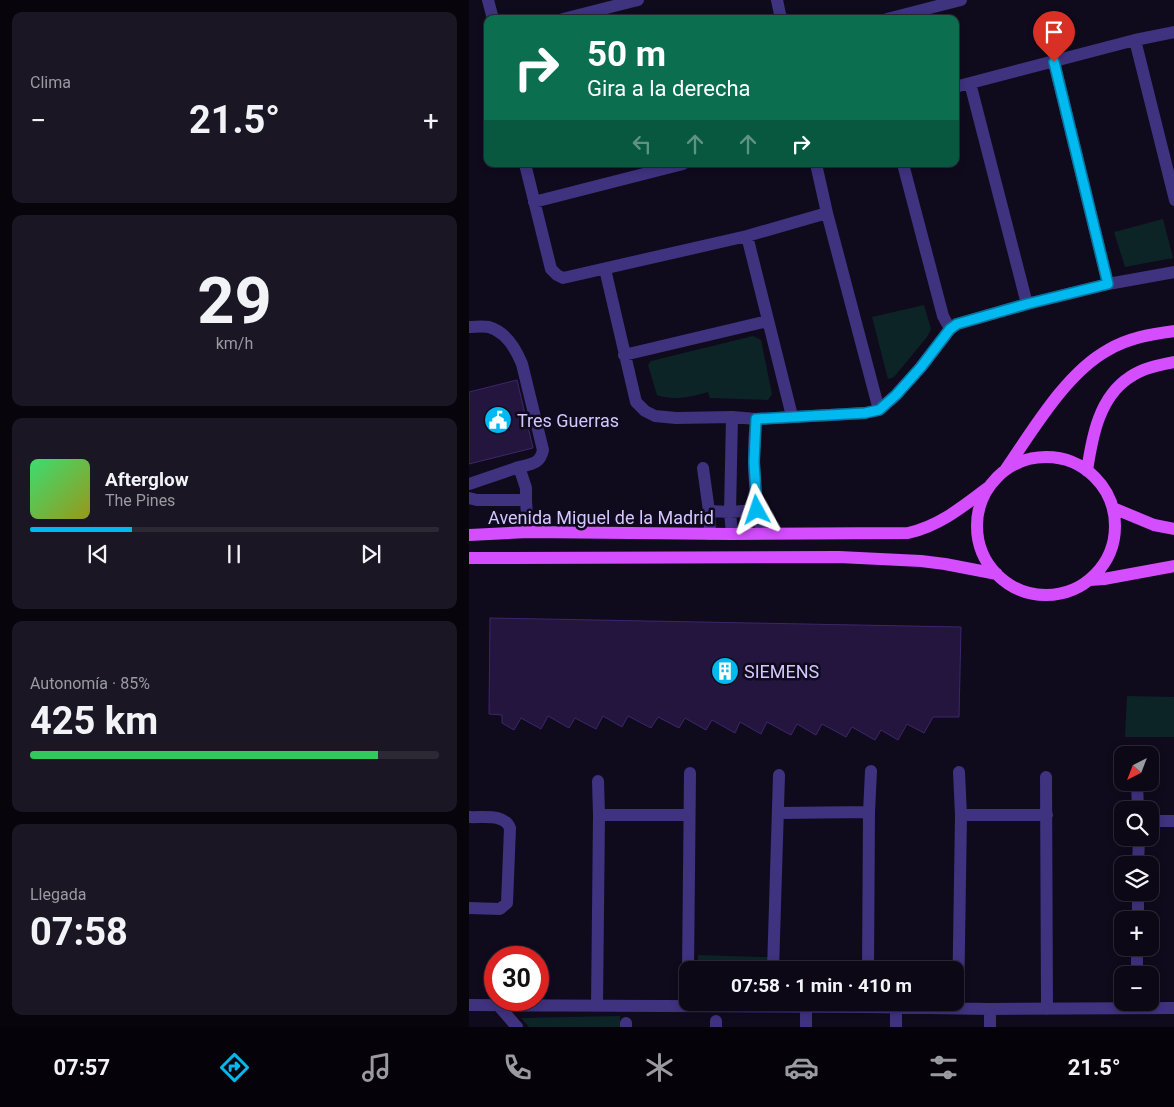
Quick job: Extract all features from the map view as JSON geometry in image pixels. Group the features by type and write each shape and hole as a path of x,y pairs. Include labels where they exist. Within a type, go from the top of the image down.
{"main road":[{"path":"1004,471 1027,460 1045,457 1064,460 1087,470 1103,487 1113,508 1115,528 1112,547 1103,565 1090,580 1060,594 1043,595 1026,592 1011,585 997,574 987,562 984,554 977,531 978,515 982,500 990,486 1004,471 1040,419 1064,389 1092,360 1123,342 1174,331"},
{"path":"1087,470 1095,429 1105,404 1117,388 1129,377 1144,370 1174,362"},
{"name":"Avenida Miguel de la Madrid","path":"469,535 528,532 732,534 909,532 920,530 960,509 990,486"},
{"path":"1113,508 1154,525 1174,530"},
{"path":"469,558 839,557 921,561 997,574"},
{"path":"1090,580 1174,566"}],"street":[{"path":"488,0 492,15"},
{"path":"579,15 639,0"},
{"path":"777,0 780,15"},
{"path":"903,15 961,0"},
{"path":"959,86 1135,40 1174,32"},
{"path":"1135,40 1174,200"},
{"path":"1054,62 1108,284"},
{"path":"970,83 1027,304"},
{"path":"526,167 551,270 563,278 747,236 827,213"},
{"path":"534,202 671,167"},
{"path":"817,167 879,410"},
{"path":"904,167 943,316 950,329"},
{"path":"747,236 792,416"},
{"path":"605,269 635,402 645,412 655,416 676,418 732,417 756,419 865,413 879,410 896,395 921,367 950,329 957,324 1108,284 1174,272"},
{"path":"624,355 768,320"},
{"path":"469,327 489,327 504,334 517,352 522,364 543,450 541,457 536,463 469,484"},
{"path":"732,417 730,512 732,534"},
{"path":"756,419 754,462 757,510 762,533"},
{"path":"519,467 526,488 528,532"},
{"path":"703,468 710,534"},
{"path":"469,498 477,500 526,500"},
{"path":"709,511 757,510"},
{"path":"868,961 871,771"},
{"path":"959,772 961,815 959,961"},
{"path":"688,961 690,773"},
{"path":"773,961 779,775"},
{"path":"1046,777 1047,1009"},
{"path":"597,1006 598,781"},
{"path":"778,813 869,812"},
{"path":"599,815 689,815"},
{"path":"961,815 1047,815"},
{"path":"469,817 500,818 506,821 510,828 507,903 500,909 469,908"},
{"path":"1159,821 1174,821"},
{"path":"549,1006 679,1004"},
{"path":"469,1005 484,1005"},
{"path":"964,1008 990,1010 1114,1006"},
{"path":"1159,1007 1174,1008"},
{"path":"989,1027 990,1010"},
{"path":"503,1011 517,1027"},
{"path":"806,1011 806,1027"},
{"path":"896,1011 896,1027"}],"green space":[{"path":"1163,219 1173,258 1125,267 1114,232"},
{"path":"924,305 931,329 927,337 894,377 888,379 872,317"},
{"path":"753,336 761,340 772,394 768,400 710,398 708,392 676,398 657,395 648,365 651,361"},
{"path":"1127,696 1174,697 1174,737 1125,737"},
{"path":"698,955 768,957 768,961 698,961"},
{"path":"620,1016 620,1027 529,1027 521,1018"}],"building":[{"name":"Tres Guerras","path":"517,380 533,448 469,464 469,392"},
{"name":"SIEMENS","path":"490,618 961,627 959,717 933,717 924,733 907,724 898,740 881,730 875,740 852,727 846,737 822,724 816,735 797,724 791,735 767,722 761,734 740,722 735,733 712,720 706,730 685,718 679,728 658,717 651,728 628,716 622,727 603,716 596,729 575,718 569,728 548,716 541,729 521,718 514,730 502,723 502,715 489,714"}],"place":[{"name":"Tres Guerras","path":"498,420"},
{"name":"SIEMENS","path":"725,671"}],"route":[{"path":"757,510 754,462 756,419 865,413 879,410 896,395 921,367 950,329 957,324 1108,284 1054,62"}]}
